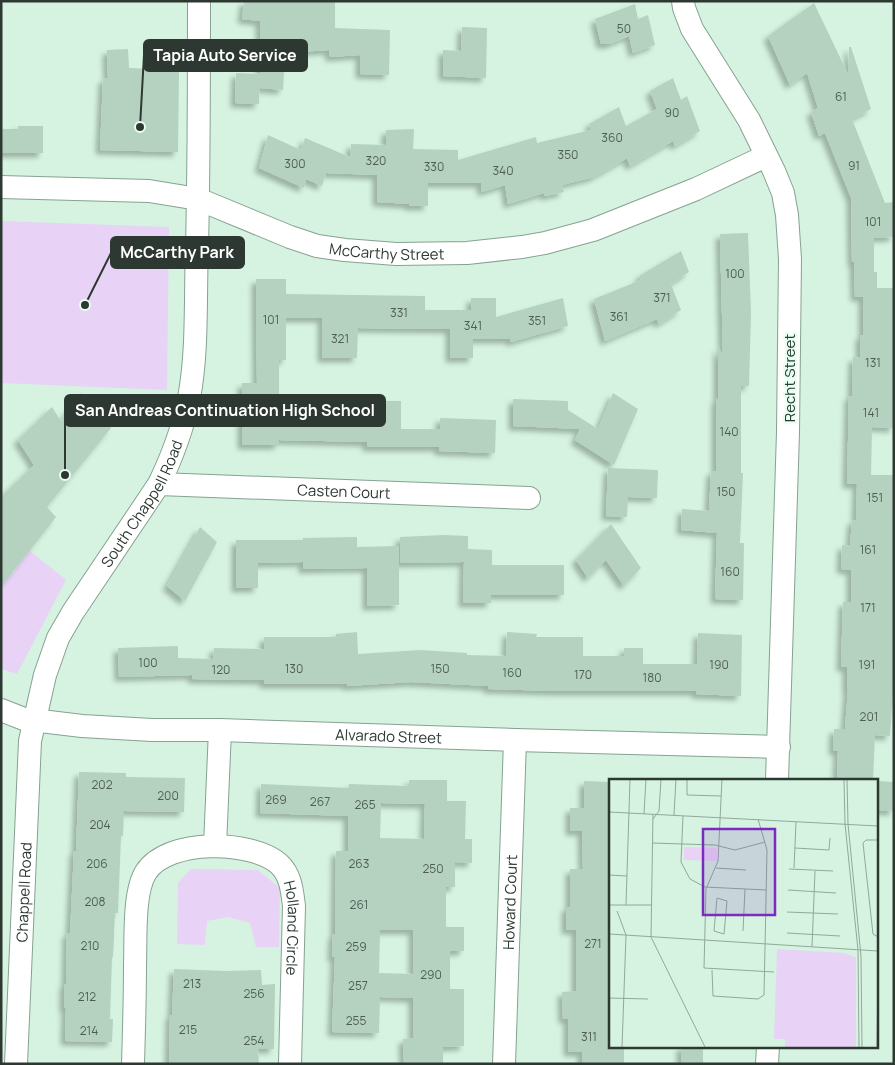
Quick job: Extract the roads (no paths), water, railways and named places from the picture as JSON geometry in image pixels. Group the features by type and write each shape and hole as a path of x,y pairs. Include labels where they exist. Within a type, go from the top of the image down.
{"street":[{"name":"South Chappell Road","path":"34,720 45,675 58,638 73,612 159,484 182,428 189,397 194,349 198,199 199,1"},
{"name":"Recht Street","path":"683,1 692,29 749,120 783,193 788,215 790,259 788,432 777,779"},
{"name":"McCarthy Street","path":"1,187 149,191 198,199 290,237 317,246 396,254 467,253 522,248 593,230 696,189 766,156"},
{"name":"Casten Court","path":"159,484 529,498"},
{"name":"Alvarado Street","path":"1,710 24,719 152,730 220,730 779,747"},
{"name":"Chappell Road","path":"16,1064 30,741 34,720"},
{"path":"215,846 220,730"},
{"name":"Howard Court","path":"504,1064 515,740"},
{"name":"Holland Circle","path":"133,1064 137,913 140,887 146,872 156,860 165,855 185,848 215,846 265,855 280,865 291,885 294,906 290,1064"},
{"path":"767,1064 768,1048"}],"place":[{"name":"Tapia Auto Service","path":"140,127"},
{"name":"McCarthy Park","path":"85,305"},
{"name":"San Andreas Continuation High School","path":"65,475"}]}
